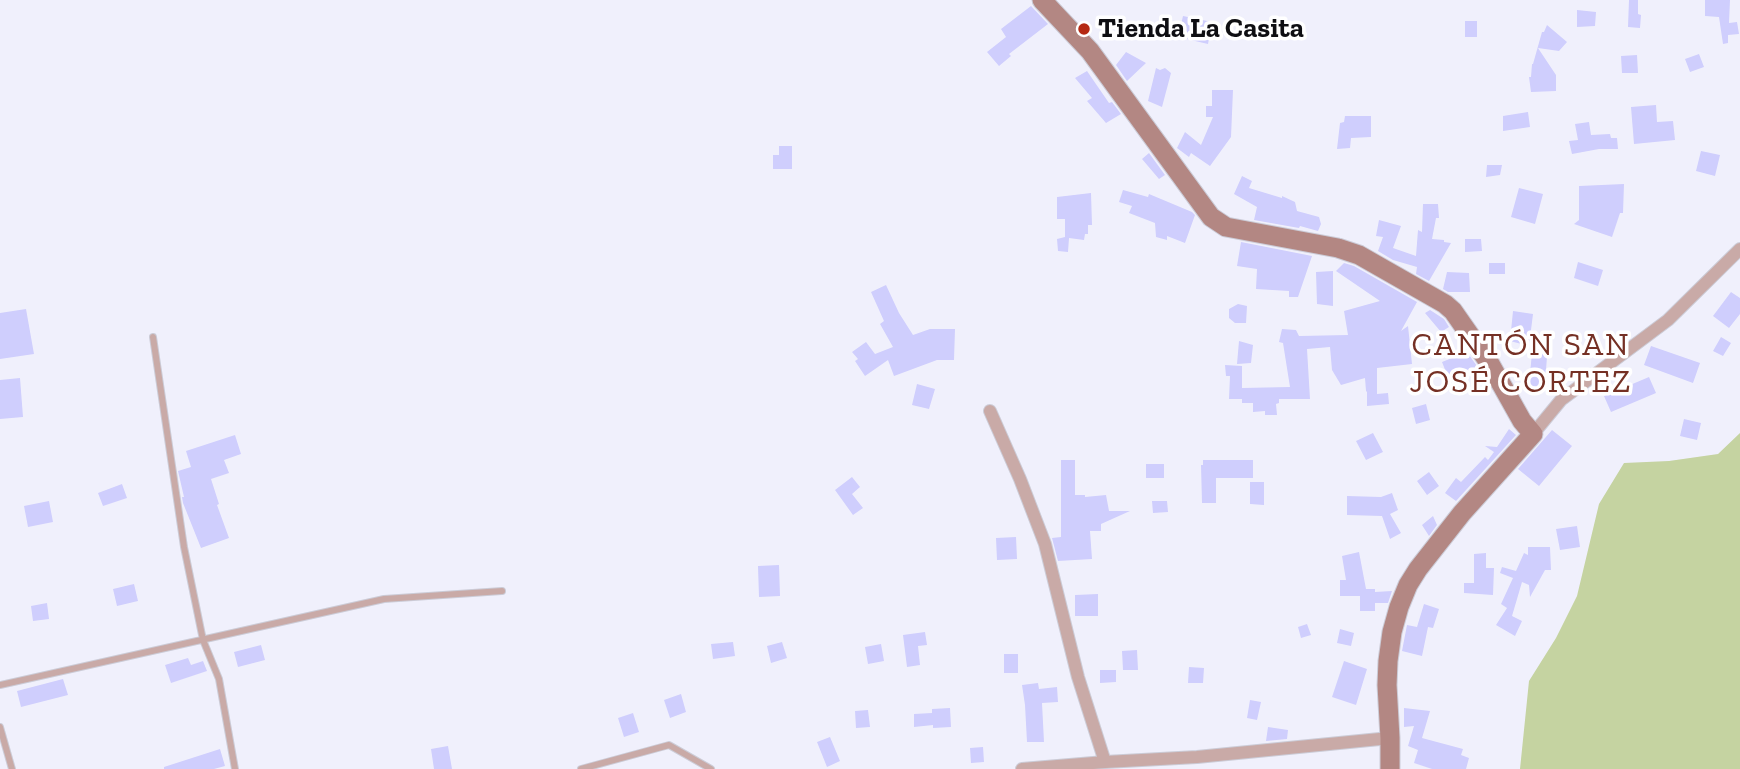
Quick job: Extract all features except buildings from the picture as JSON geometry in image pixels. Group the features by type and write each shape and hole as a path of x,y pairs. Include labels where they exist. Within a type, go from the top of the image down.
{"street":[{"path":"1042,0 1090,51 1211,217 1226,227 1338,248 1359,255 1445,304 1490,364 1522,421 1533,434"},
{"path":"1390,769 1387,685 1392,632 1408,585 1418,569 1462,513 1561,400 1668,320 1740,248"},
{"path":"990,411 1045,544 1078,677 1105,762"},
{"path":"1022,769 1197,757 1390,738"}],"lane":[{"path":"153,337 184,547 203,640 219,679 235,769"},
{"path":"0,685 384,599 502,591"},
{"path":"0,727 12,769"},
{"path":"581,769 669,745 711,769"}],"green space":[{"path":"1740,433 1740,769 1520,769 1529,681 1556,638 1577,596 1599,504 1624,463 1669,461 1718,454"}],"place":[{"name":"Tienda La Casita","path":"1084,29"}],"district":[{"name":"CANTÓN SAN JOSÉ CORTEZ","path":"1521,364"}]}
